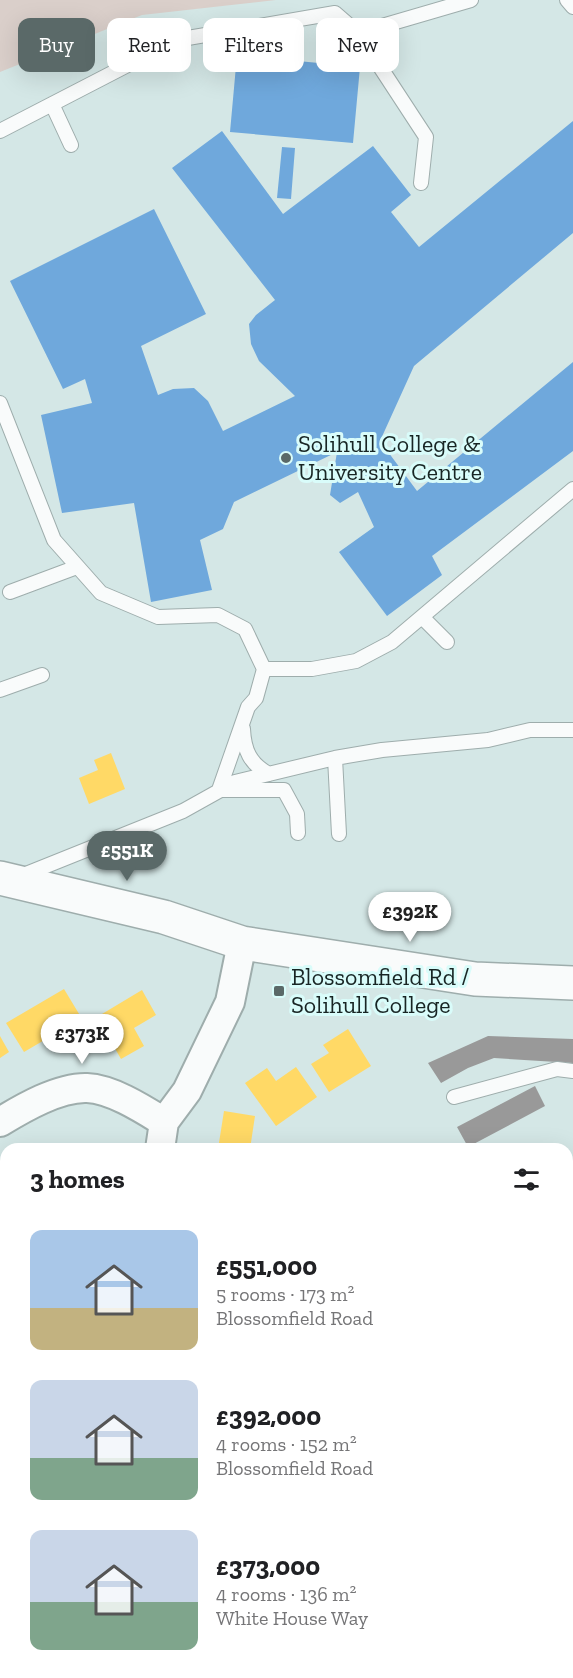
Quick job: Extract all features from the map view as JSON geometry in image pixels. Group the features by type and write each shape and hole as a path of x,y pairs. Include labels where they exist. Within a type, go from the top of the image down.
{"main road":[{"path":"7,879 164,917 242,943 475,978 573,983"}],"street":[{"path":"0,1122 42,1098 87,1088 127,1100 162,1135 187,1091 230,1002 242,943"}],"lane":[{"path":"399,21 471,0"},
{"path":"567,0 573,7"},
{"path":"0,131 176,40 335,13 341,18"},
{"path":"384,72 426,137 421,183"},
{"path":"52,104 70,145"},
{"path":"0,403 54,540 100,593 158,617 218,615 245,629 264,669 256,698 248,707 219,790"},
{"path":"264,669 312,669 356,660 392,642 573,489"},
{"path":"10,592 77,567"},
{"path":"423,618 447,642"},
{"path":"0,690 42,675"},
{"path":"243,721 244,743 255,766 269,774"},
{"path":"7,879 183,811 234,782 334,758 488,740 530,730 573,730"},
{"path":"334,758 339,834"},
{"path":"219,790 284,790 297,814 298,833"},
{"path":"454,1097 557,1069 573,1071"}],"shaded area":[{"path":"0,0 276,0 142,15 135,18 107,18 107,29 95,34 95,18 18,18 18,65 0,72"}],"building: Homes":[{"path":"111,753 125,789 89,804 79,778 98,770 94,760"},
{"path":"64,989 96,1042 79,1052 65,1028 24,1052 6,1023"},
{"path":"142,990 156,1015 134,1028 144,1046 121,1059 97,1017"},
{"path":"348,1029 371,1066 329,1092 311,1064 329,1053 323,1045"},
{"path":"0,1036 9,1052 0,1058"},
{"path":"296,1067 317,1097 276,1126 245,1083 267,1068 276,1081"},
{"path":"224,1111 255,1116 251,1143 219,1143"}],"building: Schools":[{"path":"304,62 316,63 316,72 360,72 353,143 230,132 235,72 304,72"},
{"path":"573,121 573,233 414,366 380,441 417,491 573,362 573,451 432,556 442,575 387,616 339,552 374,527 358,492 340,503 330,495 337,452 234,502 223,529 200,540 212,590 151,602 134,503 62,513 41,415 92,403 85,379 63,389 10,281 154,209 206,314 141,346 158,395 173,389 194,388 208,401 223,431 295,396 259,361 251,344 249,324 256,315 275,300 172,168 222,131 283,214 373,146 411,195 391,212 419,247"},
{"path":"282,147 295,148 291,199 277,198"}],"building: Industry":[{"path":"488,1036 573,1039 573,1063 494,1058 468,1068 441,1083 428,1063"},
{"path":"535,1086 545,1106 476,1143 466,1143 457,1127"}],"place":[{"name":"Solihull College & University Centre","path":"286,458"},
{"name":"Blossomfield Rd / Solihull College","path":"279,991"}]}
